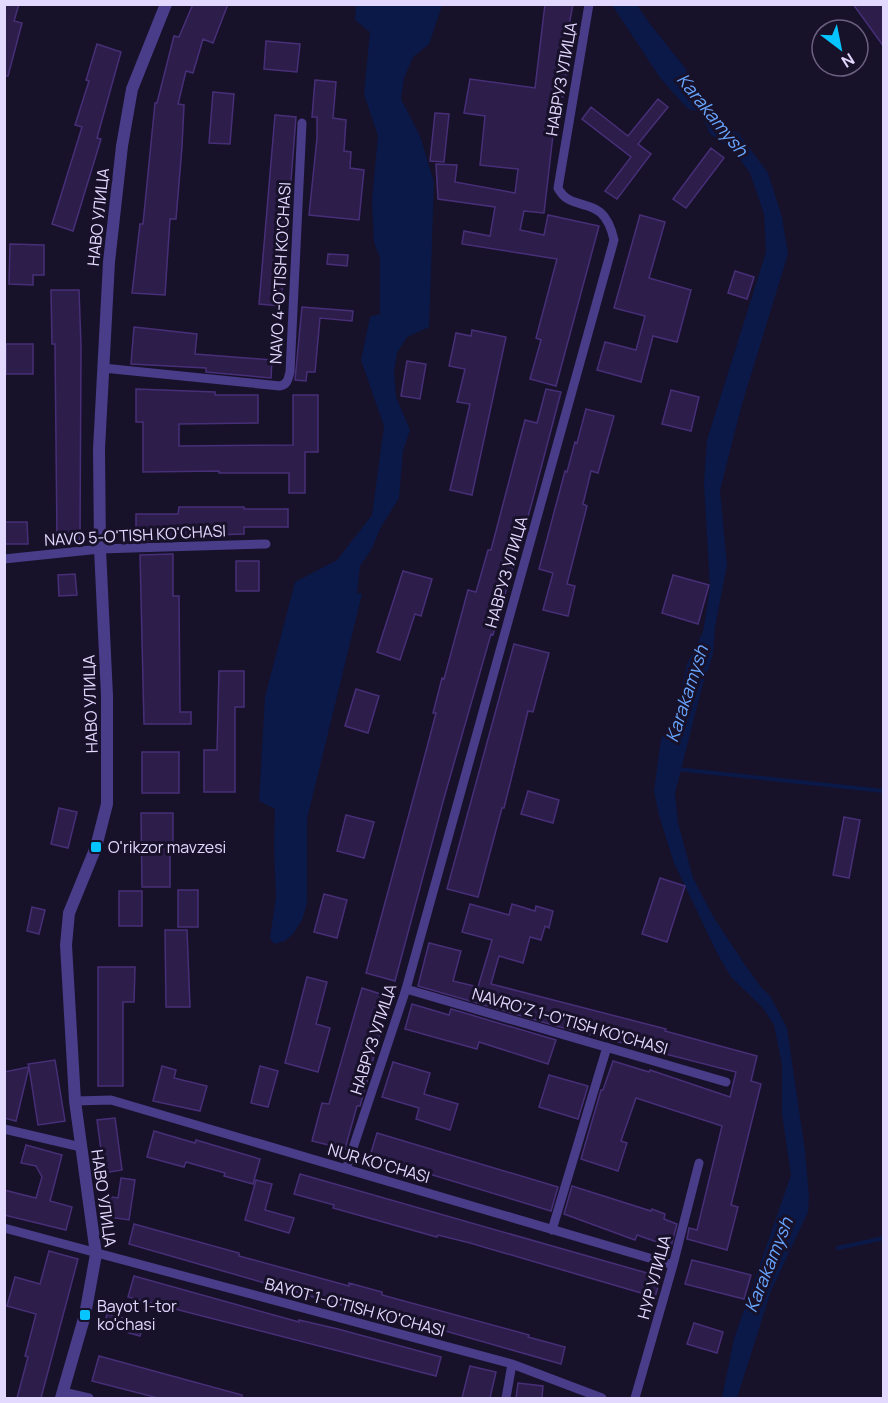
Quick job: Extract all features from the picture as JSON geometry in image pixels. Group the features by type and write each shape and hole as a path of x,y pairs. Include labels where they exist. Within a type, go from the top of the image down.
{"street":[{"name":"НАВО УЛИЦА","path":"62,1395 85,1315 96,1254 75,1101 66,945 69,913 96,847 107,804 107,696 100,549 99,449 109,262 122,146 132,89 166,4"},
{"name":"НАВРУЗ УЛИЦА","path":"346,1169 406,989 614,240 612,227 603,212 595,207 579,204 561,194 558,188 590,4"},
{"name":"NAVO 4-O'TISH KO'CHASI","path":"103,368 280,386 288,381 302,123"},
{"name":"NAVO 5-O'TISH KO'CHASI","path":"4,559 100,549 266,544"},
{"name":"NAVRO'Z 1-O'TISH KO'CHASI","path":"406,989 726,1082"},
{"path":"552,1230 607,1047"},
{"name":"NUR KO'CHASI","path":"75,1101 111,1100 673,1265"},
{"path":"4,1129 81,1147"},
{"name":"НУР УЛИЦА","path":"635,1398 699,1163"},
{"name":"BAYOT 1-O'TISH KO'CHASI","path":"4,1228 513,1364 602,1398"},
{"path":"506,1398 513,1364"},
{"path":"62,1395 89,1398"}],"water":[{"path":"356,5 442,5 429,44 413,57 404,78 401,99 420,136 434,182 429,327 407,337 397,353 394,372 396,397 410,430 403,451 399,498 360,566 357,593 362,594 307,819 307,903 302,920 293,934 285,941 274,944 270,938 276,897 275,809 259,801 265,697 295,582 337,560 372,515 384,426 361,360 370,317 380,314 380,257 374,243 372,200 378,136 364,94 370,32 355,20"},
{"name":"Karakamysh","path":"612,5 637,5 686,69 690,85 711,108 715,117 739,134 768,173 782,217 788,254 742,404 720,490 727,565 715,627 713,654 702,687 675,793 678,823 693,878 714,918 760,986 770,996 787,1028 805,1151 808,1212 771,1291 737,1398 722,1398 734,1339 791,1175 782,1114 782,1065 774,1025 763,1008 731,977 674,863 654,791 661,739 677,709 687,664 703,632 710,588 704,483 707,440 766,252 764,214 750,173 733,150 710,134 701,112 688,109 661,79"}],"building":[{"path":"4,4 19,4 14,21 22,23 8,76 4,76"},
{"path":"193,4 228,4 213,43 203,39 193,73 186,71 178,104 184,105 182,147 176,219 170,219 165,295 132,293 140,224 143,224 155,103 157,103 174,36 179,37"},
{"path":"545,4 573,4 567,36 571,36 563,97 560,97 553,135 544,213 524,211 520,230 544,235 548,215 599,226 556,386 530,379 541,340 536,338 557,259 462,244 464,231 490,236 495,207 438,199 436,164 457,165 455,182 515,193 518,169 480,165 485,116 464,113 470,79 535,88"},
{"path":"853,4 884,4 884,47 870,28 870,18 863,18"},
{"path":"266,41 300,44 297,72 264,69"},
{"path":"97,44 121,52 97,138 101,139 73,231 52,224 82,127 75,125 89,81 86,80"},
{"path":"315,80 336,82 333,118 346,120 344,151 351,152 350,168 364,170 359,220 309,215 317,138 317,117 312,117"},
{"path":"213,92 234,94 230,144 209,143"},
{"path":"658,99 668,107 638,144 651,154 617,199 605,191 631,157 582,119 591,107 628,136"},
{"path":"435,113 449,114 444,162 430,161"},
{"path":"275,115 296,117 281,306 259,304"},
{"path":"711,148 724,158 686,208 673,199"},
{"path":"640,215 665,222 649,278 691,290 677,342 653,336 641,382 597,370 605,342 636,350 645,316 614,308"},
{"path":"10,244 44,245 44,275 33,275 33,285 9,284"},
{"path":"328,254 348,255 347,266 327,264"},
{"path":"735,271 754,277 747,299 728,293"},
{"path":"51,290 79,290 80,540 57,540 55,344 52,344"},
{"path":"302,307 353,311 352,321 320,318 315,372 307,372 306,381 295,380"},
{"path":"134,327 197,334 195,354 272,360 271,378 206,372 206,368 131,364"},
{"path":"472,330 506,337 472,495 450,490 470,404 457,402 465,369 449,366 456,333 471,336"},
{"path":"6,344 33,344 33,374 6,374"},
{"path":"407,361 426,364 420,399 401,396"},
{"path":"136,389 215,392 215,395 258,395 258,423 179,424 179,446 293,445 293,395 318,395 318,452 305,452 305,493 289,493 289,473 143,472 143,422 136,422"},
{"path":"546,389 561,392 531,506 444,798 395,981 366,973 436,713 433,713 442,678 444,679 468,590 476,592 488,550 491,550 525,420 537,423"},
{"path":"671,390 699,397 691,431 662,424"},
{"path":"586,409 614,416 598,473 591,471 583,504 587,506 567,584 575,586 568,616 543,610 553,573 539,569 565,471 567,472 575,442 577,443"},
{"path":"179,507 288,509 288,527 244,527 244,534 174,536 173,540 140,541 136,539 136,514 178,514"},
{"path":"4,522 27,522 28,544 4,544"},
{"path":"173,554 173,596 179,596 180,712 191,712 191,724 144,724 140,555"},
{"path":"236,561 259,561 259,591 236,591"},
{"path":"403,571 432,579 421,616 415,614 400,660 377,652"},
{"path":"75,574 77,595 59,596 58,575"},
{"path":"673,575 709,585 698,624 662,613"},
{"path":"514,644 549,653 533,712 528,711 504,808 502,808 478,897 447,889"},
{"path":"219,671 244,671 244,707 235,707 235,792 204,792 204,750 217,750"},
{"path":"356,689 379,696 368,733 345,726"},
{"path":"142,752 179,752 179,793 142,793"},
{"path":"528,791 559,800 553,823 521,814"},
{"path":"59,808 77,812 68,848 51,844"},
{"path":"141,813 173,813 170,887 142,887"},
{"path":"346,815 374,822 364,858 337,851"},
{"path":"844,817 860,820 849,878 833,875"},
{"path":"660,878 685,886 667,942 642,934"},
{"path":"178,890 198,890 198,927 178,927"},
{"path":"119,891 142,891 142,926 119,926"},
{"path":"324,894 347,900 337,938 314,932"},
{"path":"470,904 509,915 512,904 535,911 536,906 553,911 549,928 545,926 541,940 530,937 523,963 499,956 491,984 666,1029 665,1031 757,1056 751,1081 761,1084 731,1205 738,1207 727,1250 687,1239 689,1228 697,1230 722,1126 636,1098 621,1141 627,1143 618,1171 581,1159 601,1090 603,1090 613,1061 649,1072 650,1070 730,1097 736,1072 560,1027 418,986 429,943 461,951 453,981 478,987 492,940 462,932"},
{"path":"32,907 45,910 39,934 27,931"},
{"path":"165,930 187,930 190,1007 166,1007"},
{"path":"98,967 135,967 134,1002 123,1002 123,1086 98,1086"},
{"path":"307,977 327,982 316,1024 330,1028 318,1072 285,1063"},
{"path":"362,988 390,997 360,1106 357,1106 345,1149 312,1141 322,1103 329,1104"},
{"path":"412,1004 449,1015 451,1009 556,1040 548,1064 479,1042 477,1049 405,1029"},
{"path":"55,1060 65,1121 38,1125 28,1064"},
{"path":"393,1062 430,1073 424,1094 458,1104 450,1130 416,1119 419,1108 382,1097"},
{"path":"162,1066 176,1070 174,1078 207,1086 200,1111 153,1101"},
{"path":"260,1066 278,1071 268,1107 251,1103"},
{"path":"29,1067 16,1121 4,1118 4,1072"},
{"path":"549,1075 588,1086 578,1119 539,1107"},
{"path":"115,1118 122,1170 104,1173 97,1120"},
{"path":"154,1131 195,1143 196,1140 260,1159 253,1184 186,1162 184,1167 147,1157"},
{"path":"377,1133 558,1187 551,1211 370,1156"},
{"path":"26,1145 62,1155 50,1201 72,1207 66,1230 4,1215 4,1190 36,1198 42,1177 36,1166 21,1163"},
{"path":"300,1174 661,1277 655,1297 470,1243 438,1235 437,1237 333,1208 334,1205 294,1194"},
{"path":"121,1178 135,1180 129,1220 103,1216 106,1196 118,1198"},
{"path":"256,1180 272,1184 265,1210 294,1218 289,1233 245,1220"},
{"path":"572,1186 665,1214 664,1219 677,1224 670,1250 659,1247 660,1243 637,1235 635,1240 564,1214"},
{"path":"134,1224 239,1253 239,1256 349,1286 349,1283 382,1292 382,1295 529,1335 528,1337 565,1347 561,1364 414,1322 413,1326 129,1244"},
{"path":"49,1251 78,1259 41,1398 17,1398 36,1314 7,1306 15,1277 40,1284"},
{"path":"692,1260 751,1275 744,1299 685,1284"},
{"path":"134,1276 299,1322 299,1320 338,1329 441,1357 436,1376 128,1297"},
{"path":"107,1314 144,1323 140,1336 104,1326"},
{"path":"694,1323 723,1332 717,1353 687,1344"},
{"path":"99,1356 242,1395 242,1398 158,1398 92,1381"},
{"path":"470,1366 496,1372 490,1398 462,1398"},
{"path":"518,1383 543,1386 542,1398 516,1398"}],"waterway":[{"path":"676,769 884,791"},
{"path":"838,1248 884,1238"}],"place":[{"name":"O'rikzor mavzesi","path":"96,847"},
{"name":"Bayot 1-tor ko'chasi","path":"85,1315"}]}
